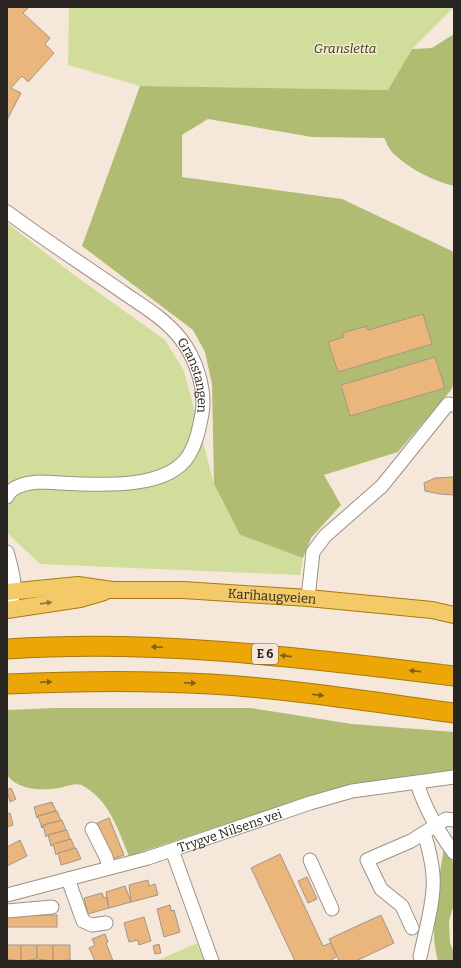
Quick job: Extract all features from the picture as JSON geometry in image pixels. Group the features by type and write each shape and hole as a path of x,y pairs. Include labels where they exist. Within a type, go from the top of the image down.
{"highway":[{"name":"E 6","path":"7,649 122,646 199,649 305,658 454,676"},
{"path":"7,684 114,681 211,684 302,693 454,713"}],"main road":[{"name":"Karihaugveien","path":"11,591 78,585 112,590 183,590 308,598 432,610 454,615"},
{"name":"Karihaugveien","path":"7,610 80,599 112,590"},
{"name":"Karihaugveien","path":"432,610 454,608"}],"street":[{"name":"Granstangen","path":"7,212 140,304 180,338 196,366 200,383 202,411 195,442 189,456 181,465 160,477 141,483 119,484 38,482 25,484 7,494"},
{"path":"308,598 313,552 325,536 382,486 448,404 454,405"},
{"path":"7,552 13,600 7,610"},
{"name":"Trygve Nilsens vei","path":"7,895 172,850 317,801 352,791 454,777"},
{"path":"417,783 429,829 429,851 433,876 430,908 420,957"},
{"path":"412,928 402,906 381,889 368,860 411,841 446,819 453,819"},
{"path":"92,829 106,857 109,867"},
{"path":"429,829 454,853"},
{"path":"172,850 212,961"},
{"path":"310,860 332,909"},
{"path":"68,879 83,921 92,926 106,922"},
{"path":"7,911 52,907"}],"green space":[{"name":"Gransletta","path":"69,7 454,7 412,49 388,90 140,86 68,65"},
{"path":"454,34 454,186 430,178 407,165 392,152 384,138 312,137 208,119 182,135 182,177 342,199 454,252 454,384 451,390 398,452 324,475 341,505 311,538 303,558 240,535 214,484 212,384 205,352 193,330 82,246 140,86 388,90 412,49 432,48"},
{"path":"7,223 74,275 165,340 184,371 214,484 240,535 303,558 300,575 40,564 7,533"},
{"path":"54,708 251,708 352,724 454,732 454,770 358,784 301,799 129,856 117,827 107,809 94,793 82,785 75,784 53,789 38,789 17,784 7,775 7,710"},
{"path":"444,847 454,864 454,904 449,921 450,943 454,952 454,961 438,961 435,947 435,904"},
{"path":"197,943 204,961 156,961"}],"building":[{"path":"7,7 29,7 23,13 50,38 45,44 54,53 28,82 22,76 11,88 21,93 7,120"},
{"path":"423,314 432,344 338,372 328,342 344,337 342,333 367,326 368,330"},
{"path":"435,357 445,388 350,416 341,385"},
{"path":"454,477 454,495 425,491 424,483 435,478"},
{"path":"11,788 16,799 10,802 7,790"},
{"path":"52,802 56,811 38,816 37,818 34,807"},
{"path":"57,811 61,821 43,825 42,828 38,816"},
{"path":"10,813 13,825 7,827 7,814"},
{"path":"109,818 124,855 112,859 97,823"},
{"path":"62,820 66,830 48,835 46,837 43,825"},
{"path":"67,830 70,839 51,846 48,835"},
{"path":"71,839 75,849 58,853 56,855 53,844"},
{"path":"20,840 27,856 7,866 7,847"},
{"path":"76,848 81,859 61,865 58,853"},
{"path":"280,854 323,946 331,943 337,956 330,961 295,961 251,868"},
{"path":"307,877 317,899 308,903 298,881"},
{"path":"148,880 149,886 155,884 158,895 131,902 129,885"},
{"path":"125,886 131,902 109,908 106,892"},
{"path":"102,893 104,898 106,897 109,908 88,914 84,898"},
{"path":"170,905 171,911 174,910 180,932 164,937 157,909"},
{"path":"7,915 57,915 57,927 7,927"},
{"path":"381,915 394,943 356,961 339,961 329,939"},
{"path":"144,917 151,941 139,945 138,940 129,942 124,923"},
{"path":"105,934 108,942 106,943 113,961 95,961 89,948 95,945 92,939"},
{"path":"159,944 161,953 155,954 153,946"},
{"path":"7,945 21,945 21,961 7,959"},
{"path":"21,945 37,945 37,959 21,961"},
{"path":"37,945 53,945 53,961 37,959"},
{"path":"53,945 70,945 70,960 53,961"}]}
